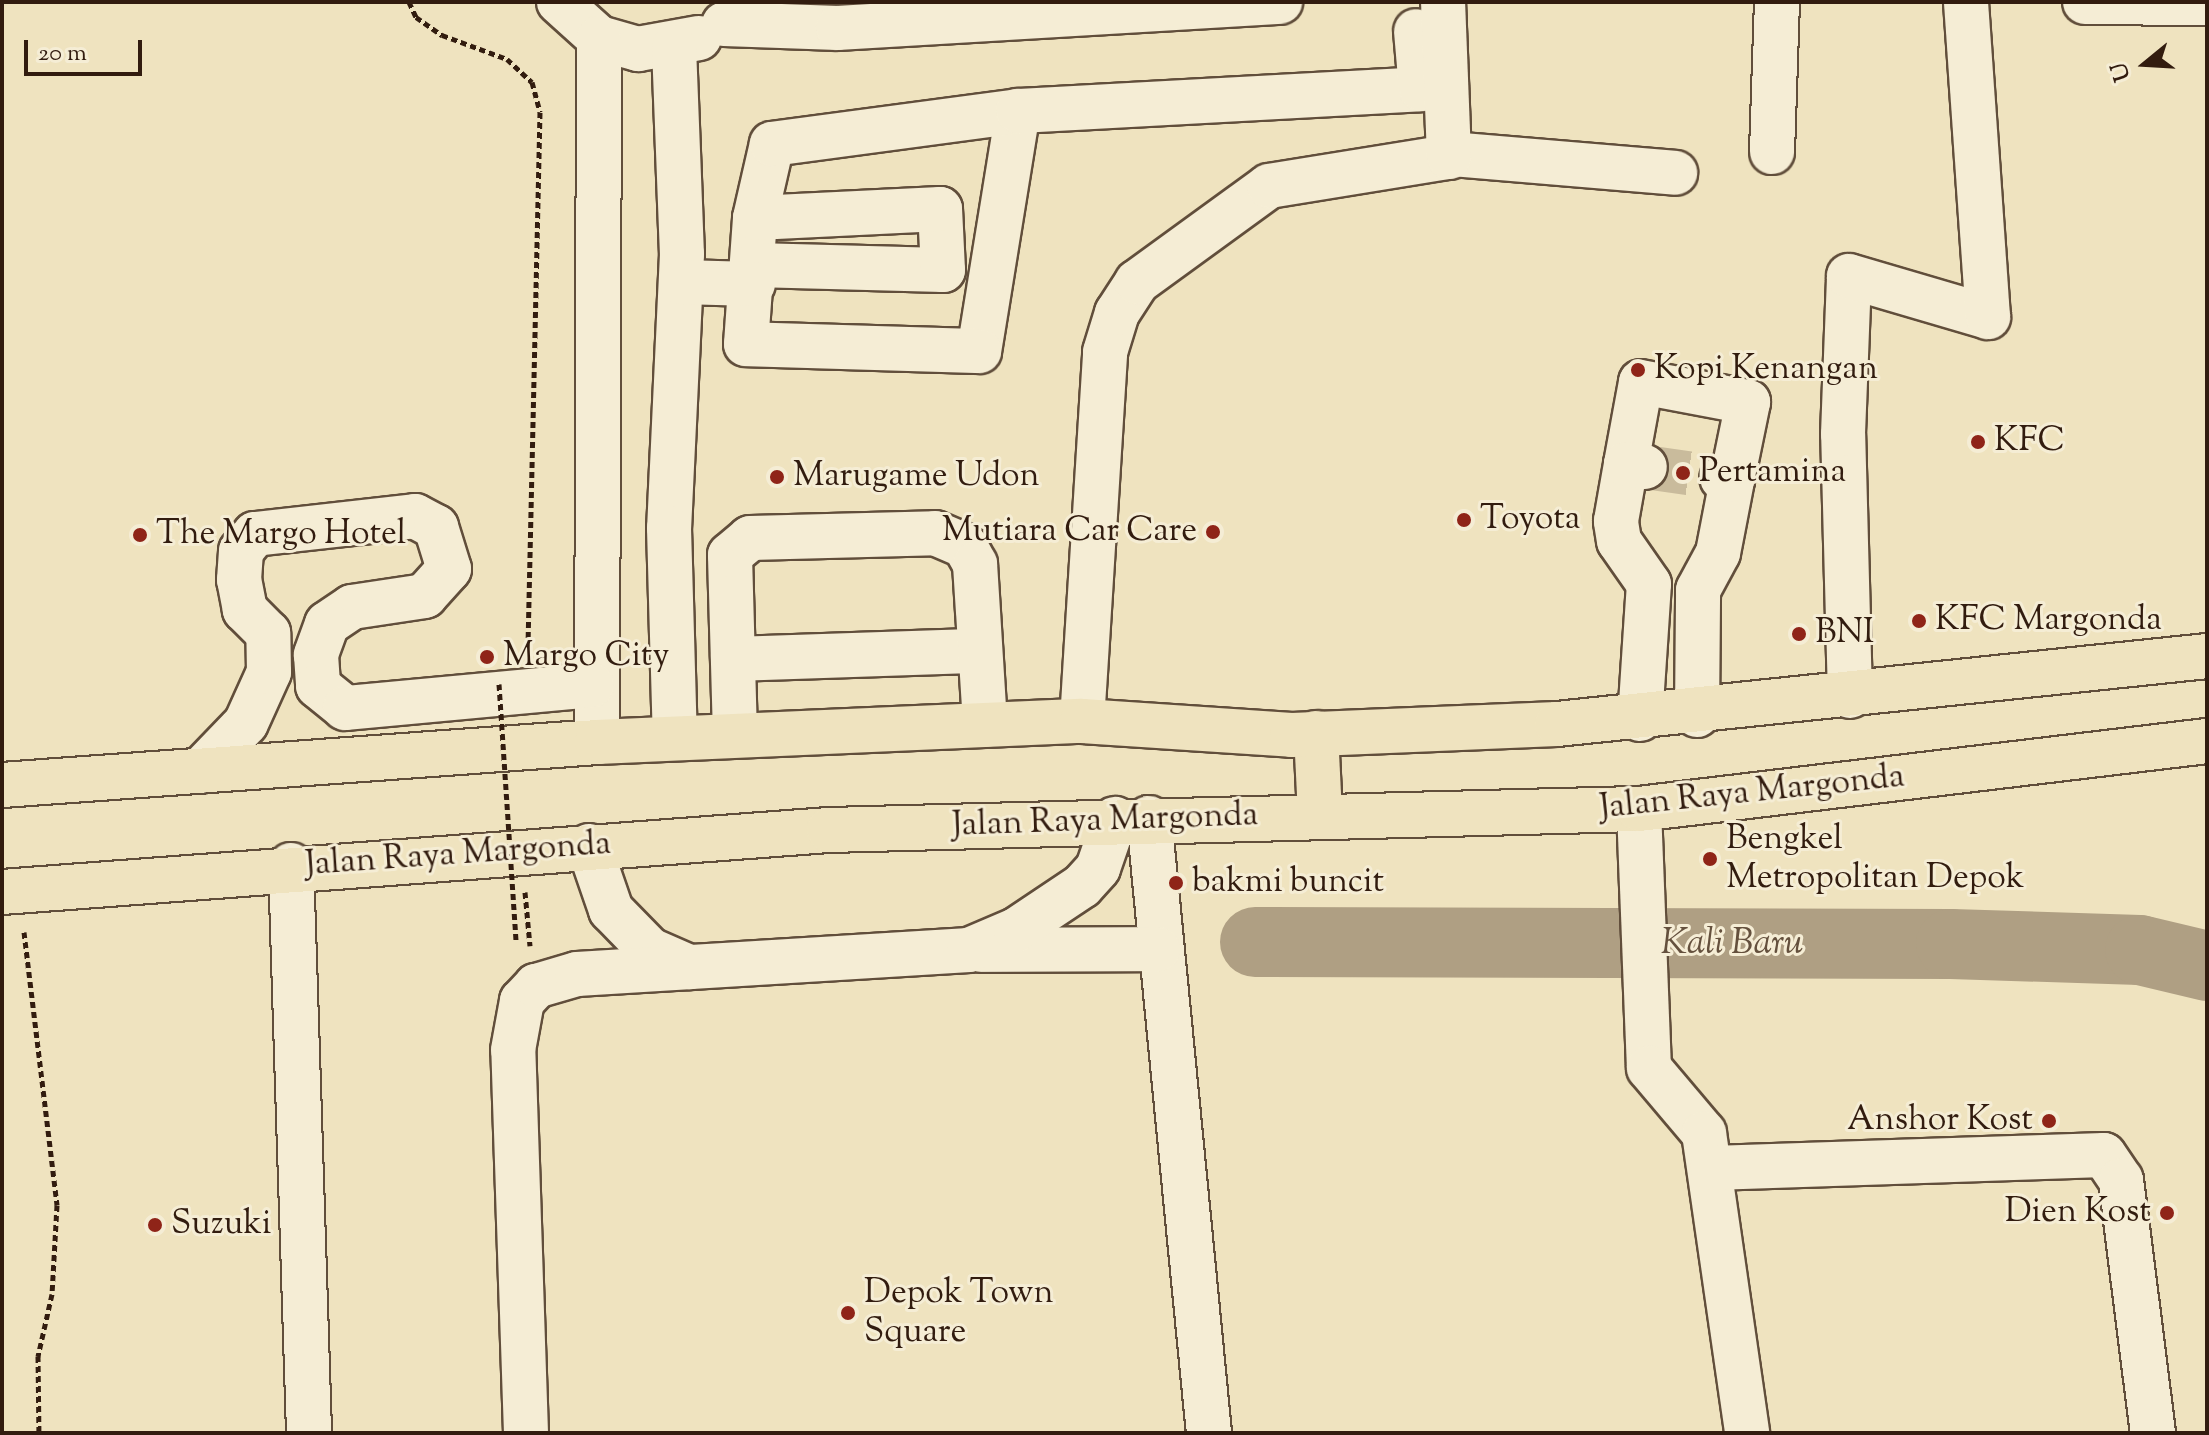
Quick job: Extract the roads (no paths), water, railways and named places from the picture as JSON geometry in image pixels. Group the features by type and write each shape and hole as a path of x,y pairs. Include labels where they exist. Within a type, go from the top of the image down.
{"main road":[{"path":"2,785 675,738 1082,721 1316,733 1640,719 2207,656"},
{"path":"1316,733 1320,816"},
{"name":"Jalan Raya Margonda","path":"10,891 291,865 1132,818 1639,809 2207,741"}],"street":[{"path":"559,2 599,38 638,49 674,47 733,13 838,15 1280,2"},
{"path":"1018,111 979,351 746,344 755,218 772,144 1018,111 1421,89 1413,2"},
{"path":"1443,2 1451,154"},
{"path":"1772,152 1777,2"},
{"path":"1850,696 1843,434 1849,276 1988,317 1966,2"},
{"path":"2085,2 2207,3"},
{"path":"578,744 574,686 603,197 599,38"},
{"path":"674,47 681,282 669,528 675,738"},
{"path":"1082,721 1105,352 1137,282 1269,186 1451,154 1675,173"},
{"path":"681,282 753,275 943,270 940,209 755,218"},
{"path":"1640,719 1649,584 1619,541 1635,466 1641,382 1748,402 1727,479 1718,553 1698,590 1697,715"},
{"path":"200,771 246,723 269,672 268,633 245,610 239,580 241,551 255,534 415,516 436,527 449,569 425,596 352,607 327,624 316,655 318,686 345,708 574,686"},
{"path":"735,735 730,555 750,538 935,533 965,546 975,564 985,725"},
{"path":"733,659 980,651"},
{"path":"1639,809 1641,952 1649,1068 1696,1119 1712,1168 1747,1433"},
{"path":"1132,818 1158,949 1209,1433"},
{"path":"969,950 1016,930 1082,886 1132,818"},
{"path":"589,846 611,910 650,950 689,967"},
{"path":"291,865 309,1433"},
{"path":"526,1433 513,1050 522,1001 556,977 969,950 1158,949"},
{"path":"1712,1168 2104,1155 2121,1180 2153,1433"}],"waterway":[{"name":"Kali Baru","path":"1255,942 1951,944 2140,950 2207,966"}],"tunnel":[{"path":"1645,467 1722,478"}],"place":[{"name":"Kopi Kenangan","path":"1638,370"},
{"name":"KFC","path":"1978,442"},
{"name":"Pertamina","path":"1683,473"},
{"name":"Marugame Udon","path":"777,477"},
{"name":"Toyota","path":"1464,520"},
{"name":"Mutiara Car Care","path":"1213,532"},
{"name":"The Margo Hotel","path":"140,535"},
{"name":"KFC Margonda","path":"1919,621"},
{"name":"BNI","path":"1799,634"},
{"name":"Margo City","path":"487,657"},
{"name":"Bengkel Metropolitan Depok","path":"1710,859"},
{"name":"bakmi buncit","path":"1176,883"},
{"name":"Anshor Kost","path":"2049,1121"},
{"name":"Dien Kost","path":"2167,1213"},
{"name":"Suzuki","path":"155,1225"},
{"name":"Depok Town Square","path":"848,1313"}]}
